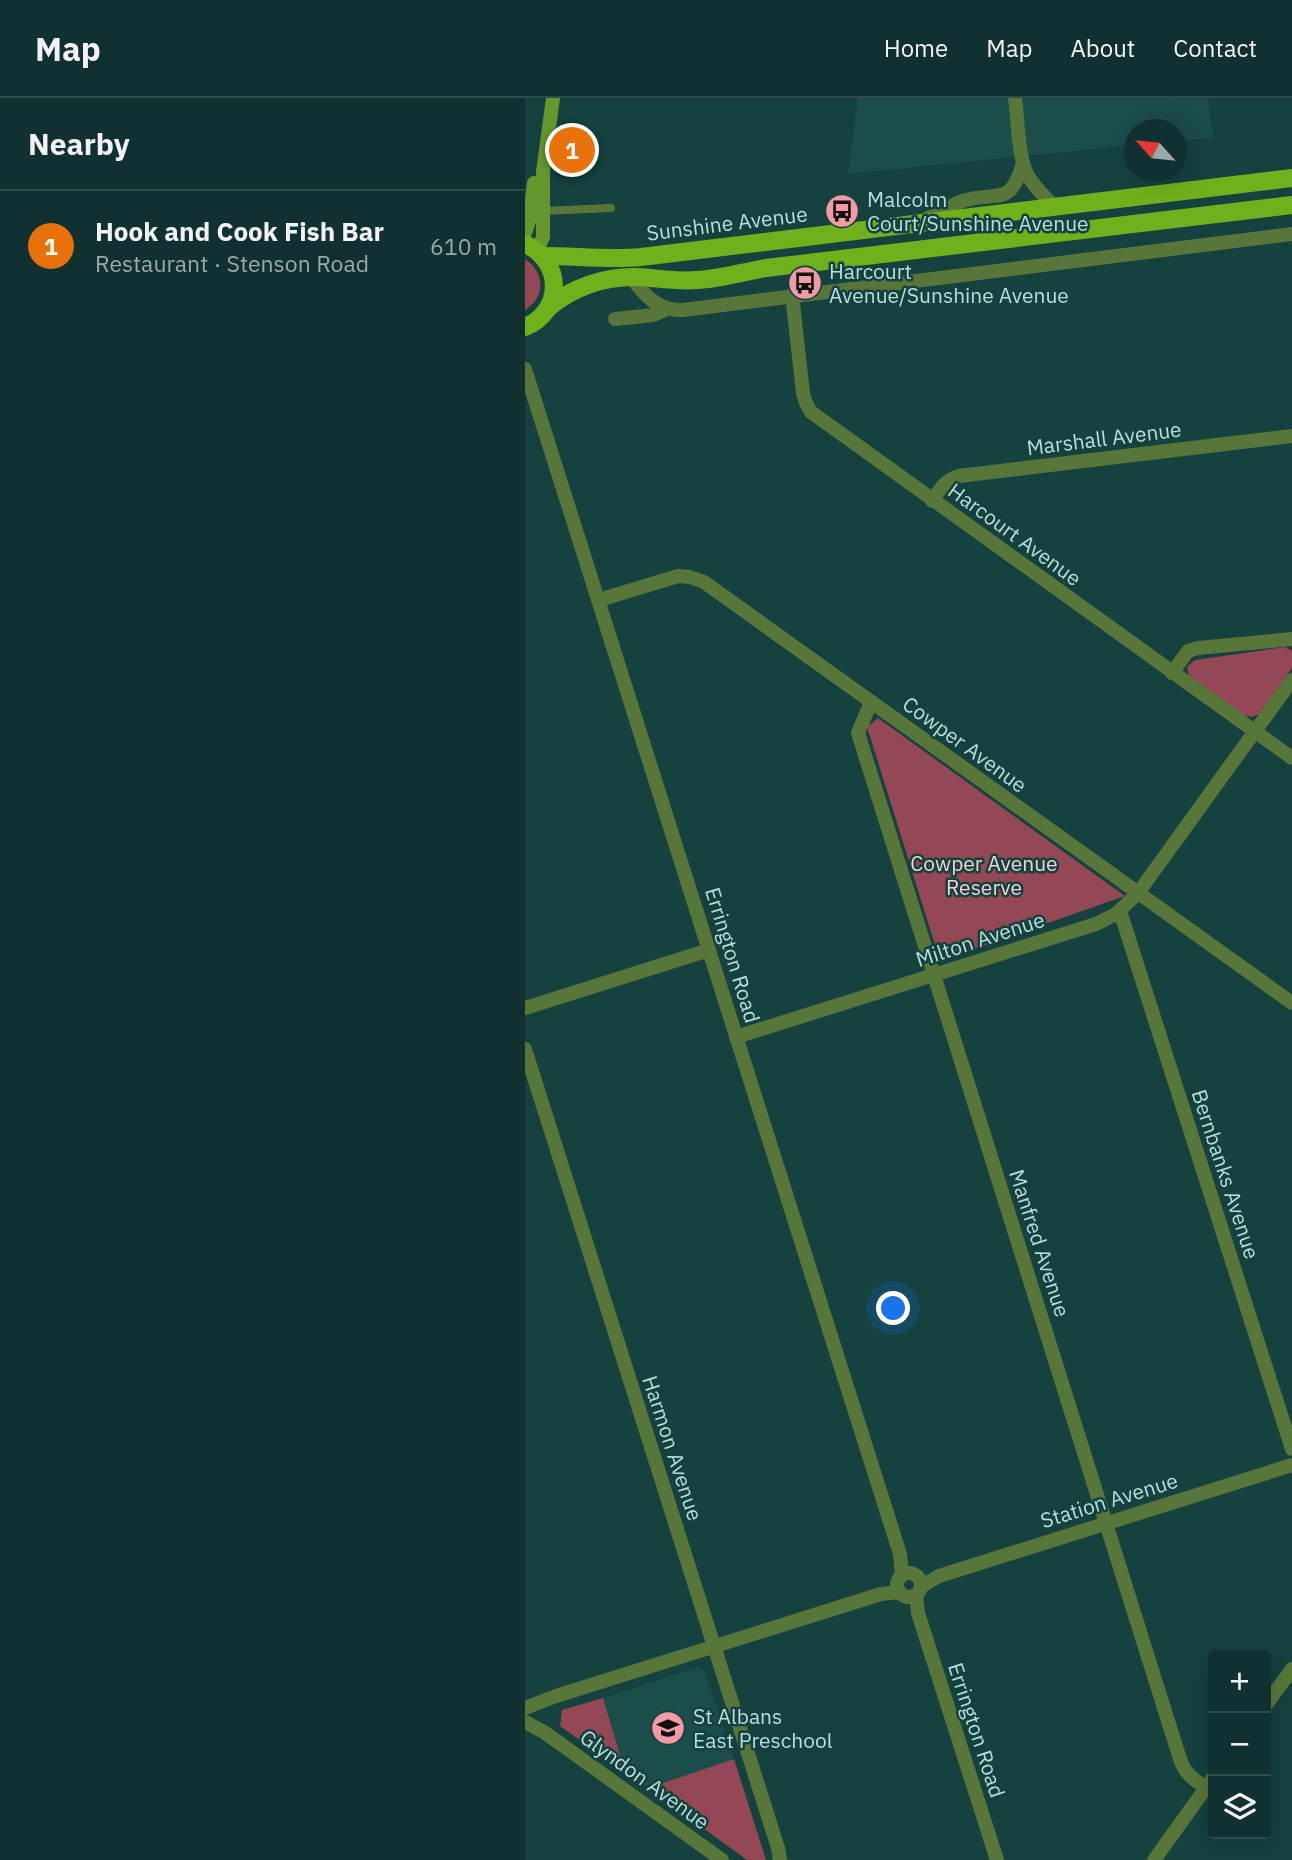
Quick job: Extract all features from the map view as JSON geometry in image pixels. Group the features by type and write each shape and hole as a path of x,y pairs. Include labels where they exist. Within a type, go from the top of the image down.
{"main road":[{"name":"Sunshine Avenue","path":"535,250 619,259 1292,178"},
{"path":"1244,184 1247,193 1257,198 1292,194"},
{"path":"525,327 537,320 563,296 582,286 631,277 702,280 766,268 1292,205"},
{"path":"1028,237 1054,206"},
{"path":"535,250 549,265 553,275 554,287 548,308"}],"street":[{"path":"525,233 532,208 544,98"},
{"path":"535,250 543,237 543,172 553,98"},
{"path":"1015,98 1023,163 1034,185 1054,206"},
{"path":"920,222 965,201 1006,194 1016,184 1023,163"},
{"path":"631,277 649,299 667,309 683,310 1292,234"},
{"name":"Harcourt Avenue","path":"792,295 803,393 811,412 1292,758"},
{"path":"615,319 653,315 667,309"},
{"name":"Errington Road","path":"525,369 997,1860"},
{"name":"Marshall Avenue","path":"932,500 943,484 959,476 1292,436"},
{"name":"Cowper Avenue","path":"599,600 678,576 690,576 705,582 1292,1003"},
{"path":"1172,673 1188,651 1198,648 1292,639"},
{"name":"Milton Avenue","path":"736,1037 1096,924 1120,911 1138,893 1292,680"},
{"name":"Manfred Avenue","path":"871,702 858,733 933,976 1180,1759 1189,1777 1208,1782"},
{"name":"Bernbanks Avenue","path":"1120,911 1292,1449"},
{"path":"525,1008 709,950"},
{"name":"Harmon Avenue","path":"525,1049 780,1860"},
{"name":"Station Avenue","path":"525,1710 548,1699 1292,1465"},
{"path":"1271,1698 1292,1669"},
{"path":"544,1732 541,1714 548,1699"},
{"name":"Station Avenue","path":"525,1700 548,1699"},
{"name":"Glyndon Avenue","path":"525,1710 544,1732"},
{"name":"Glyndon Avenue","path":"525,1722 544,1732 722,1860"},
{"path":"1154,1860 1208,1786"}],"lane":[{"path":"542,211 611,208"}],"shaded area":[{"path":"858,98 1208,98 1213,138 1187,140 1187,119 1124,119 1124,146 848,174"},
{"name":"St Albans East Preschool","path":"698,1667 704,1670 734,1759 648,1788 625,1772 603,1698"}],"green space":[{"path":"525,259 532,264 539,277 540,292 532,305 525,310"},
{"path":"1285,647 1292,651 1292,668 1259,714 1252,717 1242,715 1189,676 1187,667 1195,660"},
{"name":"Cowper Avenue Reserve","path":"878,718 1125,896 940,961 867,727"},
{"path":"603,1698 625,1772 560,1726 562,1710"},
{"path":"734,1759 766,1860 747,1860 648,1788"}],"place":[{"name":"Hook and Cook Fish Bar","path":"572,150"},
{"name":"Malcolm Court/Sunshine Avenue","path":"842,211"},
{"name":"Harcourt Avenue/Sunshine Avenue","path":"805,283"},
{"name":"St Albans East Preschool","path":"668,1728"}]}
